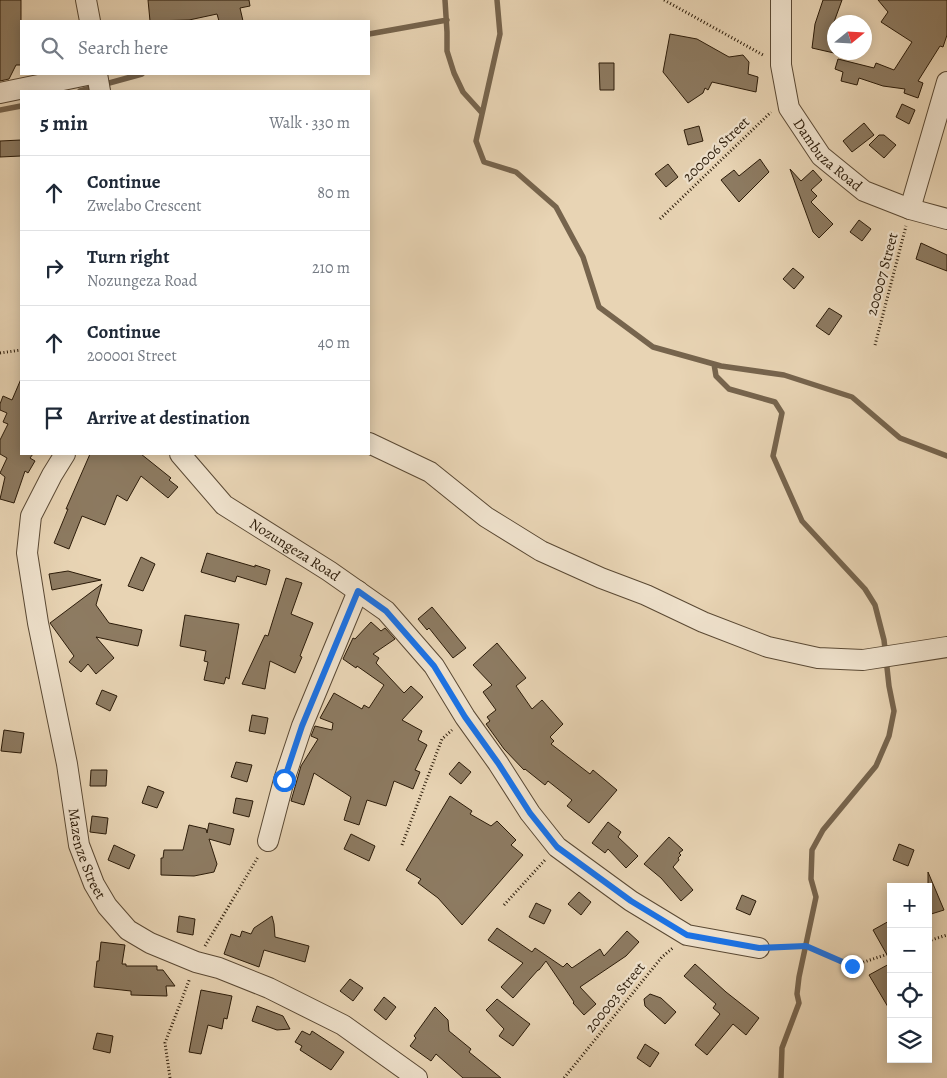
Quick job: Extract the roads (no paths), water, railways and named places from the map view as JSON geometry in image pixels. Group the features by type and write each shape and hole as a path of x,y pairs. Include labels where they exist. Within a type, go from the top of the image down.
{"street":[{"path":"86,0 90,20"},
{"name":"Dambuza Road","path":"781,0 781,65 788,108 822,156 864,191 910,209 947,219"},
{"path":"0,93 87,75"},
{"path":"97,75 100,90"},
{"path":"910,209 947,82"},
{"path":"370,443 430,472 486,517 541,551 601,578 646,595 703,622 768,647 818,658 863,660 947,647"},
{"name":"Mazenze Street","path":"64,455 31,516 26,553 38,623 67,764 79,845 94,884 107,906 128,930 150,943 196,962 219,968 269,988 343,1025 417,1078"},
{"name":"Nozungeza Road","path":"181,455 224,505 330,571 386,611 434,666 465,717 498,763 530,813 557,847 631,901 687,935 759,948"},
{"path":"268,841 284,780 302,726 358,591"}],"waterway":[{"path":"445,0 447,51 454,73 463,92 482,113"},
{"path":"497,0 500,34 476,141 484,162 516,172 556,207 583,257 599,307 653,347 721,366 784,375 852,397 900,438 947,456"},
{"path":"370,34 447,20"},
{"path":"84,90 138,75"},
{"path":"0,110 20,106"},
{"path":"714,364 716,376 729,389 775,402 782,413 773,456 802,521 865,589 875,605 884,640 894,711 889,736 876,766 823,830 812,850 811,879 816,897 799,977 797,994 799,1003 782,1048 781,1078"}]}
